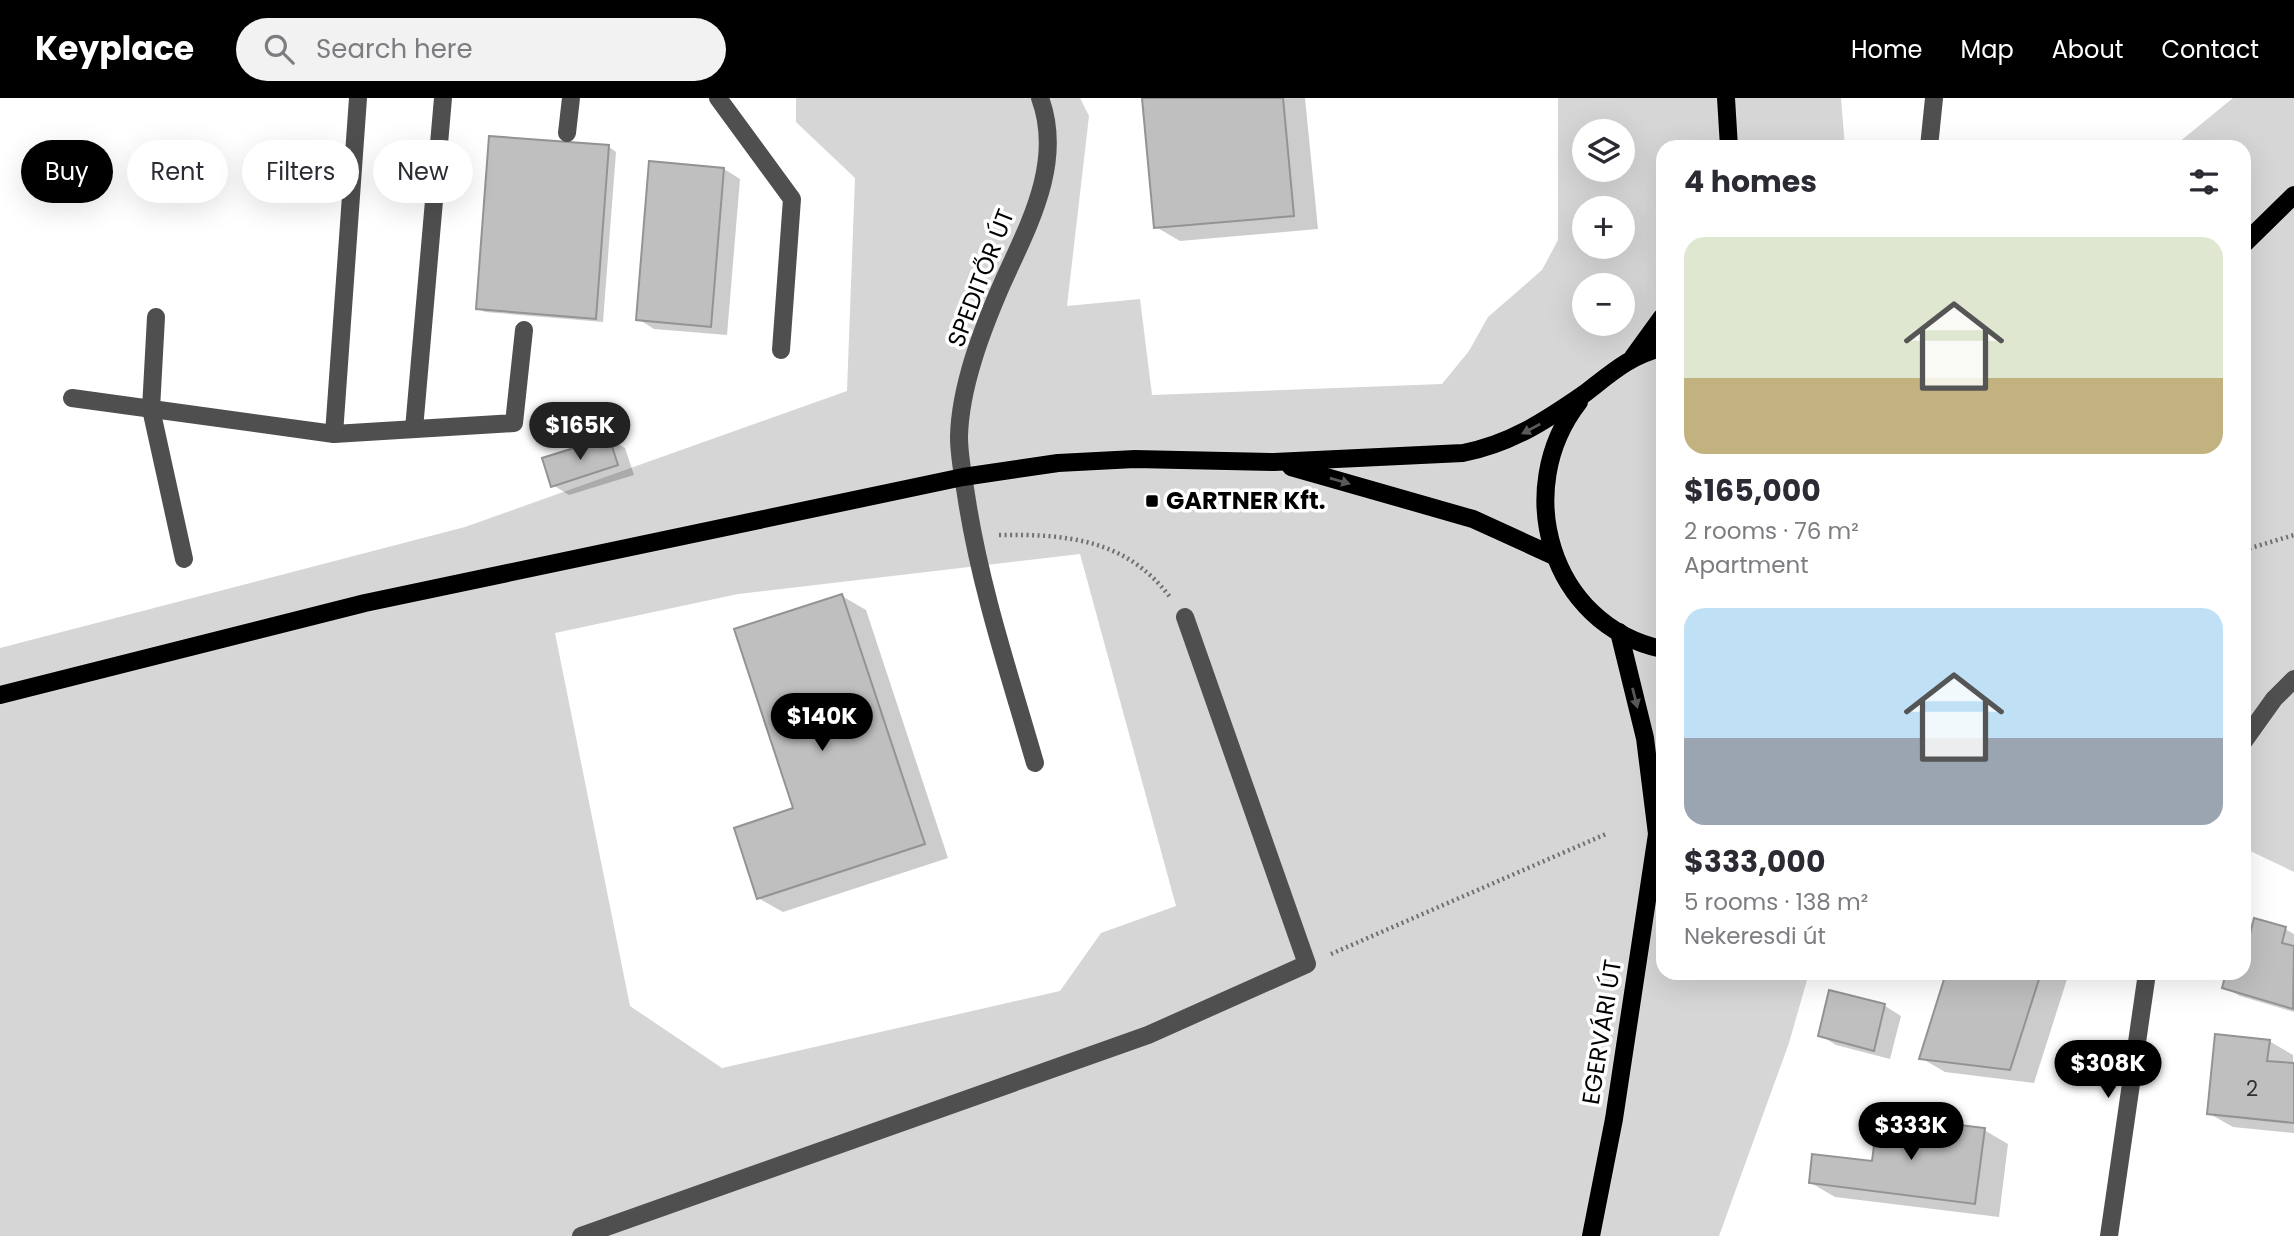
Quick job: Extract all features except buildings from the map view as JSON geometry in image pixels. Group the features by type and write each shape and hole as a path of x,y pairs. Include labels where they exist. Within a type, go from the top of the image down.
{"main road":[{"path":"1718,140 1726,103"},
{"path":"1726,103 1729,140"},
{"path":"2251,237 2294,195"},
{"path":"1633,358 1656,325"},
{"path":"0,695 365,603 963,477 1058,463 1135,459 1274,462 1463,453 1489,448 1533,429 1609,372 1633,358 1656,350"},
{"path":"1587,391 1567,418 1552,448 1545,480 1545,513 1554,556 1577,595 1597,615 1619,632 1656,647"},
{"path":"1274,462 1473,519 1554,556"},
{"name":"EGERVÁRI ÚT","path":"1619,632 1645,738 1656,805"},
{"name":"EGERVÁRI ÚT","path":"1591,1236 1614,1119 1656,854"}],"street":[{"path":"334,434 358,98"},
{"path":"414,429 443,98"},
{"path":"567,133 571,98"},
{"path":"718,98 792,199 781,350"},
{"name":"SPEDITŐR ÚT","path":"1035,763 972,536 959,437 964,397 1001,286 1028,231 1044,176 1049,146 1048,118 1040,98"},
{"path":"1930,140 1934,98"},
{"path":"156,317 150,409 184,559"},
{"path":"72,398 334,434 514,423 524,330"},
{"path":"580,1236 1147,1035 1307,964 1185,617"},
{"path":"2251,731 2274,699 2294,679"},
{"path":"2109,1236 2146,980"}],"path":[{"path":"972,536 1052,534 1098,544 1133,559 1158,581 1185,617"},
{"path":"2251,548 2294,535"},
{"path":"1307,964 1606,835"}],"shaded area":[{"path":"796,98 1080,98 1089,116 1067,306 1140,299 1152,395 1442,384 1469,351 1488,317 1542,270 1558,240 1558,98 1841,98 1844,140 1656,140 1656,980 1807,980 1789,1043 1719,1236 0,1236 0,648 465,527 847,391 855,178 796,122","holes":["1080,554 1176,906 1101,933 1060,991 722,1068 630,1006 555,633 738,594"]},
{"path":"2233,98 2294,98 2294,872 2251,851 2251,140 2182,140"}],"place":[{"name":"GARTNER Kft.","path":"1152,501"}]}
